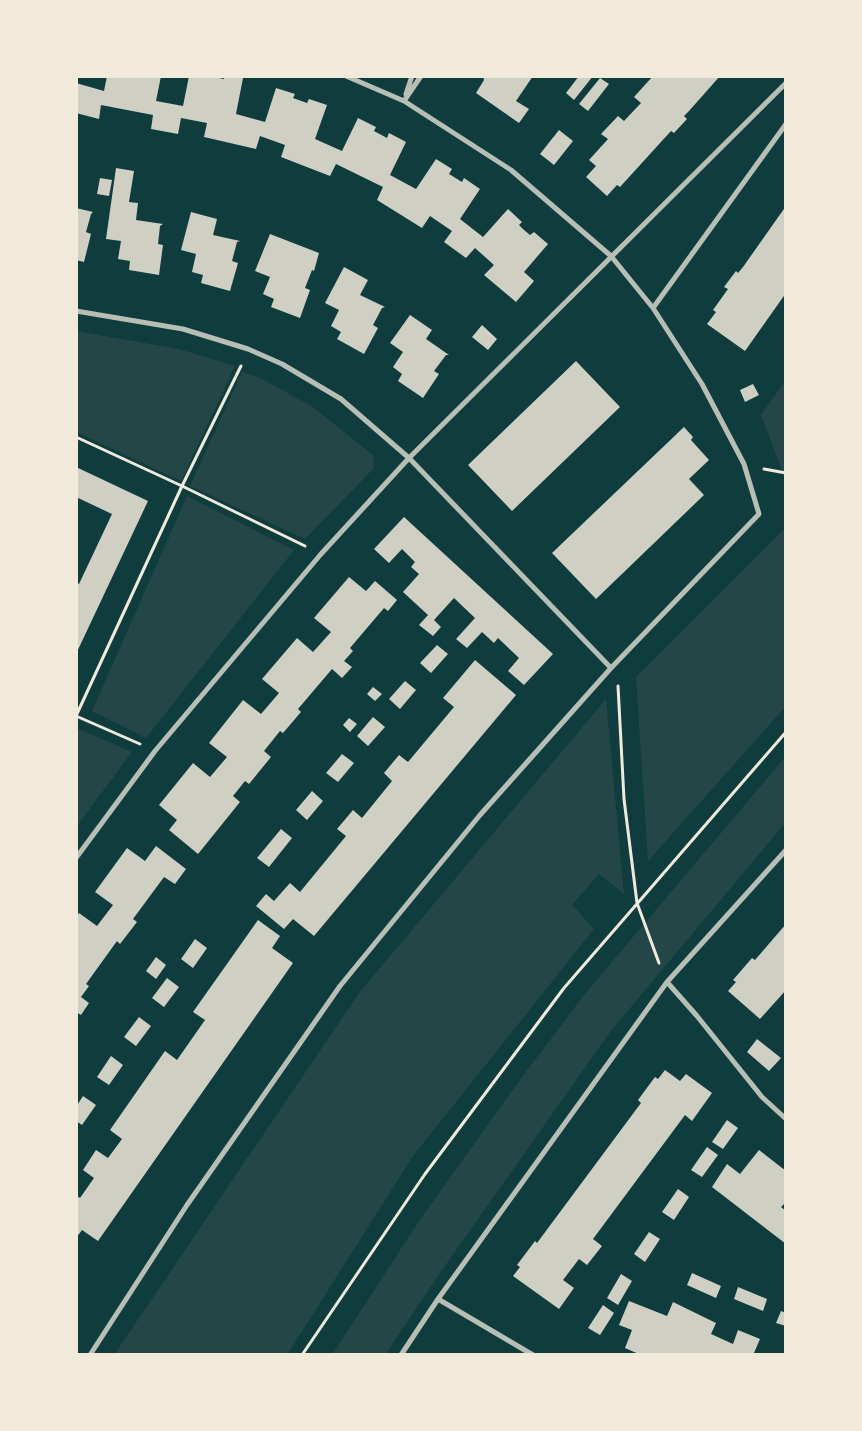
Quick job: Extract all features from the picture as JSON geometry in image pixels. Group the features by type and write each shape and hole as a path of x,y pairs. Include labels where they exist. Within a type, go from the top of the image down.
{"street":[{"path":"90,1355 187,1205 340,986 480,815 611,668 759,514 744,464 702,384 653,308 611,256 511,170 404,101 346,76"},
{"path":"404,101 412,76"},
{"path":"404,101 421,76"},
{"path":"76,858 155,751 321,554 409,458 786,83"},
{"path":"653,308 786,124"},
{"path":"76,311 183,329 248,349 282,364 341,399 409,458 611,668"},
{"path":"401,1355 438,1299 667,982 786,850"},
{"path":"667,982 698,1016 762,1097 786,1119"},
{"path":"438,1299 534,1355"}],"path":[{"path":"155,751 76,716 182,486 248,349"},
{"path":"76,437 321,554"},
{"path":"611,668 618,682 624,800 637,903 667,982"},
{"path":"302,1355 425,1174 564,988 786,732"}],"shaded area":[{"path":"76,331 179,349 235,366 181,481 76,432"},
{"path":"242,372 262,379 313,407 374,456 373,469 305,539 190,486"},
{"path":"786,380 786,481 761,415"},
{"path":"187,496 294,550 146,738 92,711"},
{"path":"786,527 786,706 648,861 636,677"},
{"path":"606,699 624,894 599,874 572,905 594,929 413,1156 287,1355 114,1355 359,993"},
{"path":"76,728 132,752 76,827"},
{"path":"786,756 786,822 610,1032 440,1273 385,1355 332,1355 419,1221 519,1081 584,995"}],"building":[{"path":"107,76 161,76 156,101 183,106 189,76 209,76 224,79 224,76 243,78 236,114 265,122 276,88 295,94 293,98 307,103 309,99 327,105 315,139 342,151 358,118 376,127 374,131 387,138 389,133 406,142 390,175 416,189 436,159 452,169 449,174 462,182 464,178 480,189 460,219 483,237 508,209 522,222 519,225 524,230 530,235 534,232 548,244 524,272 534,281 516,302 484,275 494,265 475,248 466,258 444,242 452,231 430,216 422,228 377,200 383,187 336,164 330,176 281,157 285,145 260,136 256,149 204,137 207,123 181,118 178,134 151,129 153,115 101,105 99,119 76,113 76,83 104,91"},
{"path":"483,76 533,76 516,101 529,109 519,123 476,93 484,80"},
{"path":"579,76 593,76 574,100 566,93"},
{"path":"653,76 720,76 684,116 687,119 674,133 671,131 620,187 617,185 607,196 586,177 596,166 589,160 608,139 601,134 618,116 624,121 641,103 634,97"},
{"path":"600,78 609,84 588,111 579,104"},
{"path":"559,130 573,141 554,165 540,154"},
{"path":"116,168 134,171 129,202 138,203 136,220 163,224 160,226 158,244 163,245 159,275 129,270 130,261 118,259 121,241 106,239"},
{"path":"100,178 112,180 109,196 97,194"},
{"path":"786,206 786,293 745,351 707,324 716,312 713,310 728,289 724,287 736,271 738,273 743,267"},
{"path":"76,208 93,212 86,232 91,234 84,262 76,260"},
{"path":"191,212 217,219 213,235 240,241 237,242 232,261 238,263 230,291 201,283 203,275 192,272 196,254 181,250"},
{"path":"270,234 319,253 314,271 312,270 305,288 310,290 300,318 271,307 274,299 263,294 270,277 255,271"},
{"path":"344,267 368,280 360,295 385,307 382,308 373,325 378,328 364,354 337,339 341,332 331,326 339,310 325,303"},
{"path":"410,315 432,330 426,339 449,355 446,355 434,371 439,374 423,398 398,381 402,374 393,367 403,352 390,343"},
{"path":"482,325 497,339 488,350 472,337"},
{"path":"576,361 620,407 512,511 468,465"},
{"path":"753,384 759,395 745,402 740,390"},
{"path":"684,427 693,437 691,440 709,460 689,479 704,495 596,599 552,553"},
{"path":"76,467 148,501 76,654 76,582 79,584 112,514 76,497"},
{"path":"404,517 553,654 524,685 508,671 519,658 498,638 494,643 482,632 467,648 456,639 475,618 454,598 434,620 441,627 433,636 419,625 428,615 403,592 419,574 411,567 415,562 402,549 389,563 374,549"},
{"path":"349,577 366,591 375,581 397,600 388,611 384,608 350,648 353,651 344,661 352,667 342,678 332,669 298,709 301,712 283,733 280,731 264,751 271,757 249,784 245,781 233,796 240,802 198,854 169,830 177,820 159,805 193,763 210,777 227,757 209,743 243,700 261,714 279,693 262,679 297,638 313,652 331,632 314,618"},
{"path":"437,645 448,654 431,673 420,663"},
{"path":"475,660 516,695 314,936 293,919 284,929 256,906 266,894 274,901 290,883 300,892 346,836 337,829 353,810 362,818 392,781 384,773 399,755 408,762 454,707 443,698"},
{"path":"405,681 416,690 400,709 389,699"},
{"path":"373,687 382,694 375,701 367,694"},
{"path":"373,717 385,727 368,746 357,736"},
{"path":"349,718 357,724 350,732 343,725"},
{"path":"342,754 354,763 338,782 326,773"},
{"path":"312,791 323,801 307,820 296,810"},
{"path":"281,829 292,838 269,867 257,858"},
{"path":"156,846 186,869 175,884 164,877 133,919 137,922 120,944 117,941 86,984 89,986 81,997 89,1003 81,1015 76,1012 76,917 79,913 97,926 113,905 95,892 127,848 145,861"},
{"path":"258,920 280,936 272,948 293,963 98,1241 82,1230 76,1238 76,1195 80,1198 94,1178 83,1170 96,1150 108,1158 122,1139 110,1130 165,1051 177,1060 205,1020 193,1012"},
{"path":"786,924 786,990 760,1019 728,991 736,982 733,980 752,958 755,960"},
{"path":"195,939 207,948 193,968 181,959"},
{"path":"156,957 166,965 156,979 146,971"},
{"path":"167,978 179,987 164,1007 152,998"},
{"path":"139,1017 151,1026 136,1046 124,1037"},
{"path":"757,1039 781,1058 769,1071 747,1052"},
{"path":"111,1056 123,1065 109,1085 97,1077"},
{"path":"665,1070 680,1081 686,1074 712,1093 692,1121 685,1115 593,1239 602,1246 587,1265 579,1259 563,1280 574,1288 559,1309 513,1276 520,1267 517,1265 535,1241 537,1243 641,1103 638,1100 655,1077 658,1079"},
{"path":"83,1096 96,1105 82,1125 76,1121 76,1107"},
{"path":"727,1120 738,1128 723,1149 712,1142"},
{"path":"707,1147 718,1155 702,1177 691,1170"},
{"path":"759,1150 786,1171 786,1202 781,1207 786,1211 786,1244 712,1187 727,1164 740,1174"},
{"path":"678,1189 689,1197 674,1220 662,1212"},
{"path":"649,1232 660,1239 645,1262 634,1254"},
{"path":"692,1273 721,1286 716,1298 687,1285"},
{"path":"621,1274 632,1281 618,1305 607,1298"},
{"path":"738,1287 767,1299 763,1311 734,1299"},
{"path":"629,1301 667,1316 673,1302 716,1323 711,1334 733,1344 738,1330 760,1339 754,1353 760,1355 641,1355 625,1348 632,1330 619,1325"},
{"path":"603,1305 614,1313 600,1335 588,1328"},
{"path":"781,1311 786,1313 786,1326 776,1323"}]}
